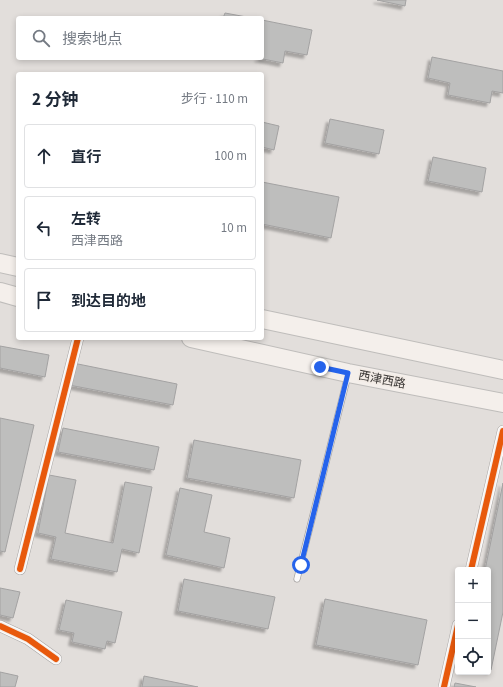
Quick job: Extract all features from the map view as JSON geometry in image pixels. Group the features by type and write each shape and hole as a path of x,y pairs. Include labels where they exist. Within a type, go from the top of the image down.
{"main road":[{"path":"0,263 16,267"},
{"path":"0,292 16,296"},
{"path":"264,319 503,370"},
{"name":"西津西路","path":"200,340 348,373 503,403"}],"street":[{"path":"20,569 77,340"},
{"path":"472,567 503,431"},
{"path":"0,626 28,639 56,659"},
{"path":"444,687 455,638"}],"lane":[{"path":"297,580 348,373"}],"building":[{"path":"377,0 406,0 405,6"},
{"path":"225,13 241,16 224,16"},
{"path":"264,20 312,30 307,55 285,51 283,63 264,59"},
{"path":"432,57 503,71 503,93 492,91 490,103 448,95 450,83 428,78"},
{"path":"330,119 384,130 379,154 325,143"},
{"path":"264,122 279,126 274,150 264,148"},
{"path":"433,157 486,168 482,192 428,181"},
{"path":"264,182 339,197 331,238 264,224"},
{"path":"0,346 49,355 45,377 0,368"},
{"path":"73,363 177,384 173,405 69,385"},
{"path":"0,418 34,425 5,552 0,551"},
{"path":"63,428 159,447 154,470 58,452"},
{"path":"194,440 301,460 294,498 187,478"},
{"path":"49,475 76,480 65,533 113,543 125,482 152,487 139,553 122,549 117,572 51,559 56,537 38,533"},
{"path":"503,483 503,612 491,670 491,567 486,567"},
{"path":"180,488 212,495 204,532 230,538 224,568 166,555"},
{"path":"184,579 275,597 268,629 178,611"},
{"path":"0,588 20,592 13,618 0,615"},
{"path":"325,599 427,620 418,665 316,645"},
{"path":"66,600 122,612 115,643 107,641 105,649 72,642 74,633 59,630"},
{"path":"0,672 18,676 15,687 0,687"},
{"path":"144,676 198,687 142,687"},
{"path":"455,683 476,687 454,687"}],"cycle path":[{"path":"20,569 77,340"},
{"path":"472,567 503,431"},
{"path":"0,626 28,639 56,659"},
{"path":"444,687 455,638"}],"route":[{"path":"301,565 348,373 320,367"}]}
